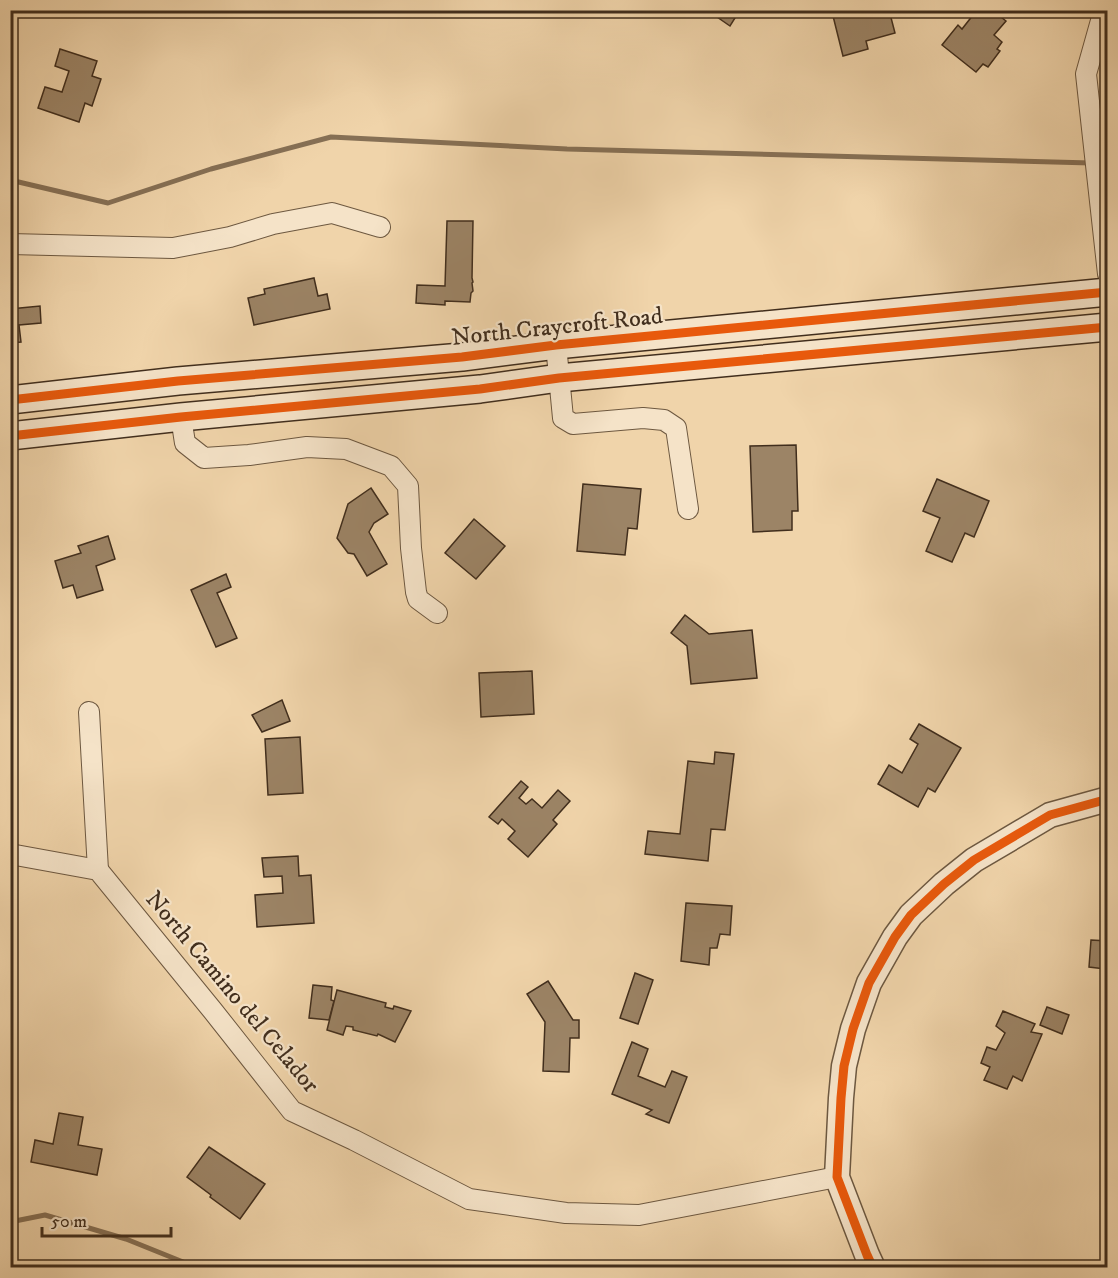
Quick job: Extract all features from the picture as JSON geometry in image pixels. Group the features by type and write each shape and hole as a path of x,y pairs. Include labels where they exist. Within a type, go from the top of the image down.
{"main road":[{"name":"North Craycroft Road","path":"10,400 178,381 462,357 556,345 1107,292"},
{"path":"10,436 181,417 480,389 559,378 1107,327"}],"street":[{"path":"1104,10 1086,74 1107,274"},
{"path":"10,244 173,248 230,237 273,224 332,213 380,227"},
{"path":"556,345 563,418 573,424 643,418 664,420 676,428 688,509"},
{"path":"181,417 185,442 204,458 307,447 346,449 391,466 408,486 411,548 418,599 437,613"},
{"path":"10,854 98,870 89,712"},
{"path":"873,1268 837,1177 844,1066 853,1029 869,983 900,929 911,915 974,860 1050,816 1107,799"},
{"name":"North Camino del Celador","path":"98,870 292,1111 469,1199 566,1213 639,1215 837,1177"}],"building":[{"path":"707,10 740,10 730,26"},
{"path":"889,10 895,33 866,41 868,49 843,56 832,12"},
{"path":"977,10 980,13 982,10 992,10 1006,21 994,35 1002,42 997,49 1000,51 988,67 983,64 976,72 942,45 958,25 962,29"},
{"path":"60,49 97,61 92,76 101,79 92,106 85,103 79,122 38,108 45,87 62,92 69,71 55,66"},
{"path":"447,221 473,221 473,291 470,302 445,301 445,305 416,303 417,285 445,286"},
{"path":"314,278 318,296 327,294 330,309 254,325 248,298 265,294 264,289"},
{"path":"40,306 41,323 19,325 21,342 10,343 10,309"},
{"path":"796,445 798,511 792,511 792,530 753,532 750,446"},
{"path":"937,479 989,501 974,537 965,533 952,562 926,551 940,518 923,511"},
{"path":"583,484 641,489 637,529 628,528 625,555 577,551"},
{"path":"371,488 388,514 374,523 369,532 387,564 367,576 354,554 348,553 337,538 348,504"},
{"path":"474,519 505,546 476,579 445,553"},
{"path":"108,536 115,559 96,566 103,590 77,598 73,585 63,588 55,561 81,553 78,546"},
{"path":"226,574 231,587 217,593 237,638 216,647 191,590"},
{"path":"685,615 709,634 752,630 757,678 691,684 687,646 671,633"},
{"path":"532,671 534,714 481,717 479,673"},
{"path":"282,700 290,721 262,732 252,715"},
{"path":"919,724 961,748 935,792 928,788 918,807 878,784 889,765 902,773 918,744 910,739"},
{"path":"300,737 303,793 268,795 265,739"},
{"path":"715,752 734,754 725,830 711,829 708,861 645,854 648,831 680,834 688,761 714,764"},
{"path":"521,781 528,787 519,798 526,804 532,799 542,808 558,790 570,801 553,820 557,824 528,857 508,839 515,831 502,819 498,824 489,817"},
{"path":"298,856 299,876 311,875 314,923 257,927 255,895 283,893 282,876 264,877 262,858"},
{"path":"686,903 732,906 730,935 720,934 717,948 710,948 709,965 681,961"},
{"path":"1091,940 1108,941 1105,969 1089,967"},
{"path":"635,973 653,980 638,1024 620,1018"},
{"path":"548,981 573,1020 579,1020 579,1038 570,1038 569,1072 543,1071 545,1022 527,994"},
{"path":"313,985 332,987 331,1000 334,1001 329,1020 309,1018"},
{"path":"337,990 386,1003 385,1007 393,1009 394,1006 411,1011 395,1042 378,1034 377,1036 353,1030 353,1027 346,1026 343,1035 327,1030"},
{"path":"1047,1007 1069,1015 1062,1034 1040,1025"},
{"path":"1003,1011 1035,1024 1031,1032 1042,1034 1022,1081 1013,1076 1007,1089 984,1080 990,1067 981,1063 987,1047 996,1050 1005,1033 996,1026"},
{"path":"632,1042 648,1049 638,1076 665,1087 672,1071 687,1077 669,1123 646,1114 652,1110 612,1094"},
{"path":"59,1113 83,1117 78,1145 102,1149 97,1175 31,1162 35,1140 53,1144"},
{"path":"209,1147 265,1184 240,1219 187,1177"}],"waterway":[{"path":"10,180 108,203 211,169 331,137 567,149 1091,163"},
{"path":"10,1222 45,1215 126,1239 198,1268"}],"cycle path":[{"path":"10,400 178,381 462,357 556,345 1108,292"},
{"path":"10,436 181,417 480,389 559,378 1108,327"},
{"path":"873,1268 837,1177 844,1066 853,1029 869,983 895,937 911,915 974,860 1050,815 1108,799"}]}
